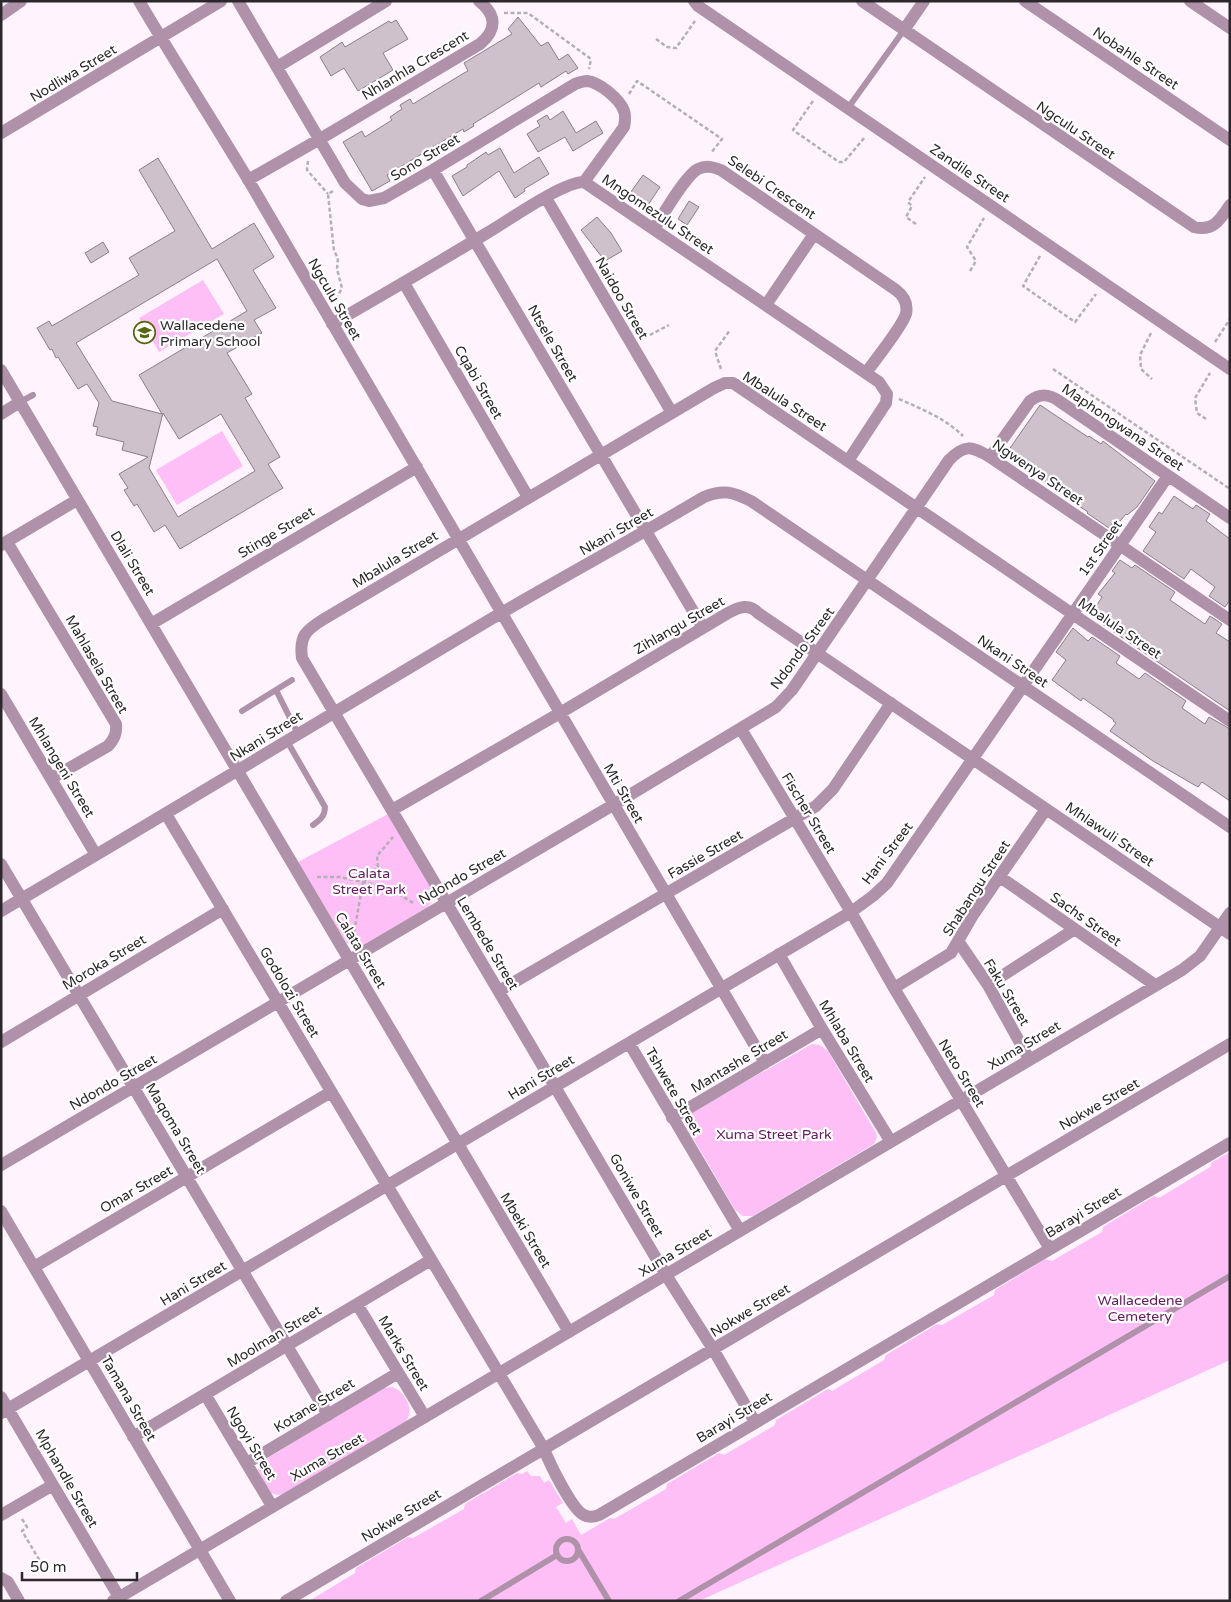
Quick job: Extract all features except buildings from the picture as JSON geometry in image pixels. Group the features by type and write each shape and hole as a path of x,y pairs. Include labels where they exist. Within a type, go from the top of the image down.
{"street":[{"path":"2,13 20,1"},
{"name":"Ngculu Street","path":"140,1 248,180 501,613"},
{"name":"Nodliwa Street","path":"1,133 221,1"},
{"name":"Sono Street","path":"238,1 277,67 315,142 346,184 362,199 369,201 384,198 575,84 587,81"},
{"path":"277,67 386,1"},
{"path":"478,1 485,6 490,14"},
{"name":"Ngculu Street","path":"862,1 1194,227 1205,229 1216,224 1230,206"},
{"path":"904,30 924,1"},
{"name":"Nobahle Street","path":"1025,1 1230,140"},
{"path":"1190,1 1230,28"},
{"name":"Zandile Street","path":"699,5 1230,370"},
{"name":"Nhlanhla Crescent","path":"248,180 480,44 488,37 492,29 493,21 490,14"},
{"path":"584,182 624,127 626,113 610,93 596,84 587,81"},
{"name":"Selebi Crescent","path":"698,170 708,167 721,170 896,290 906,302 903,320 866,373"},
{"name":"Ntsele Street","path":"433,170 703,628"},
{"path":"654,229 692,174 698,170"},
{"name":"Mngomezulu Street","path":"332,324 546,198 571,184 584,182 879,382 886,394"},
{"name":"Naidoo Street","path":"546,198 672,413"},
{"name":"Selebi Crescent","path":"766,305 814,234"},
{"name":"Cqabi Street","path":"404,283 528,497"},
{"name":"Dlali Street","path":"1,370 238,772"},
{"name":"Mbalula Street","path":"334,712 302,658 301,647 306,632 318,622 714,388 725,383 733,383 1230,721"},
{"path":"848,461 886,403 886,394"},
{"name":"Maphongwana Street","path":"990,456 1030,401 1038,396 1049,395 1230,518"},
{"path":"1,414 20,402"},
{"name":"Ngwenya Street","path":"868,580 949,460 958,451 975,448 990,456 1230,620"},
{"name":"Stinge Street","path":"151,624 417,467"},
{"name":"1st Street","path":"1023,686 1168,476"},
{"name":"Nkani Street","path":"1,911 238,772 334,712 501,613 704,497 716,492 738,495 751,501 1230,827"},
{"path":"4,543 78,500"},
{"name":"Mahlasela Street","path":"4,543 116,724 114,740 108,746 52,778"},
{"name":"Ndondo Street","path":"1,1165 776,707 784,700 818,654 868,580"},
{"name":"Zihlangu Street","path":"392,810 738,608 753,608 972,759"},
{"name":"Mti Street","path":"501,613 765,1063"},
{"name":"Hani Street","path":"5,1411 851,912 887,883 1023,686"},
{"name":"Mhlangeni Street","path":"1,694 5,710 52,778 96,855"},
{"name":"Fassie Street","path":"499,991 816,806 833,789 891,703"},
{"name":"Lembede Street","path":"334,712 555,1086"},
{"name":"Fischer Street","path":"741,729 851,912"},
{"name":"Mhlawuli Street","path":"972,759 1225,930"},
{"name":"Calata Street","path":"238,772 458,1144"},
{"name":"Shabangu Street","path":"894,988 951,953 973,915 1046,809"},
{"name":"Godolozi Street","path":"166,814 387,1186"},
{"name":"Maqoma Street","path":"1,864 328,1415"},
{"name":"Sachs Street","path":"1000,877 1156,985"},
{"name":"Moroka Street","path":"1,1042 223,909"},
{"name":"Neto Street","path":"851,912 894,988 1050,1249"},
{"name":"Xuma Street","path":"118,1600 199,1549 1192,964 1225,930 1230,913"},
{"path":"988,985 1075,930"},
{"name":"Faku Street","path":"958,941 988,985 1028,1059"},
{"name":"Mhlaba Street","path":"779,954 822,1030 891,1142"},
{"name":"Mantashe Street","path":"672,1118 822,1030"},
{"name":"Tshwete Street","path":"629,1043 740,1231"},
{"name":"Nokwe Street","path":"286,1601 1230,1044"},
{"name":"Goniwe Street","path":"555,1086 755,1422"},
{"name":"Omar Street","path":"34,1267 331,1092"},
{"name":"Barayi Street","path":"387,1186 544,1449 576,1508 584,1515 594,1517 1230,1143"},
{"name":"Mbeki Street","path":"458,1144 569,1332"},
{"name":"Tamana Street","path":"1,1211 230,1601"},
{"name":"Moolman Street","path":"133,1437 431,1260"},
{"name":"Marks Street","path":"357,1304 425,1417"},
{"name":"Kotane Street","path":"247,1463 398,1374"},
{"name":"Ngoyi Street","path":"205,1394 272,1506"},
{"name":"Mphandle Street","path":"1,1397 5,1411 53,1485 118,1600"},
{"path":"1,1515 53,1485"},
{"path":"1,1578 8,1582 19,1601"}],"lane":[{"path":"848,108 904,30"},
{"path":"20,402 32,395"},
{"path":"242,711 292,680"},
{"path":"276,690 298,734"},
{"path":"287,741 326,807 321,820 313,825"},
{"path":"679,1601 1230,1276"},
{"path":"579,1551 577,1557 567,1561 561,1560 557,1556 556,1550 562,1540 574,1541 609,1601"},
{"path":"481,1601 557,1556"}],"path":[{"path":"656,39 667,47 676,48 699,5"},
{"path":"490,14 528,13 591,59 587,81"},
{"path":"622,106 637,81 722,139 698,170"},
{"path":"821,90 793,130 839,162 844,162 874,126"},
{"path":"315,142 307,170 328,194 334,251 338,258 337,269 342,288 331,308 324,309"},
{"path":"916,224 906,217 912,206 908,202 932,166"},
{"path":"328,194 346,184"},
{"path":"970,271 976,261 967,247 991,206"},
{"path":"1047,244 1023,286 1075,322 1104,283"},
{"path":"1206,419 1197,413 1195,398 1230,319"},
{"path":"1152,379 1141,369 1140,355 1158,320"},
{"path":"632,345 669,325"},
{"path":"725,383 716,351 730,330"},
{"path":"1053,369 1230,489"},
{"path":"886,394 930,413 957,430 975,448"},
{"path":"349,960 363,882 378,867 377,856 401,826"},
{"path":"300,878 339,876 387,887 429,913"},
{"path":"15,1507 27,1527 22,1531 46,1572"}],"green space":[{"path":"203,280 224,314 159,352 139,318"},
{"path":"222,431 243,466 177,505 156,470"},
{"name":"Calata Street Park","path":"388,814 434,892 433,900 428,907 360,947 352,947 346,942 298,862"},
{"name":"Xuma Street Park","path":"812,1044 820,1045 828,1051 877,1137 874,1144 753,1216 743,1216 735,1210 686,1126 685,1119 687,1115"},
{"name":"Wallacedene Cemetery","path":"1230,1152 1230,1360 699,1601 309,1601 355,1573 356,1568 408,1537 413,1538 464,1509 465,1504 517,1473 522,1474 527,1471 531,1476 540,1476 544,1483 549,1480 563,1503 556,1507 566,1523 572,1519 581,1535 610,1518 614,1519 666,1489 667,1484 719,1453 724,1455 775,1425 776,1420 828,1389 832,1391 884,1360 886,1355 937,1324 942,1325 994,1295 995,1290 1045,1259 1052,1261 1102,1232 1103,1227 1154,1196 1159,1198 1210,1167 1212,1162"},
{"path":"392,1387 397,1389 408,1402 409,1412 405,1422 285,1494 270,1493 258,1470 261,1462 383,1388"}],"place":[{"name":"Wallacedene Primary School","path":"144,333"}]}
